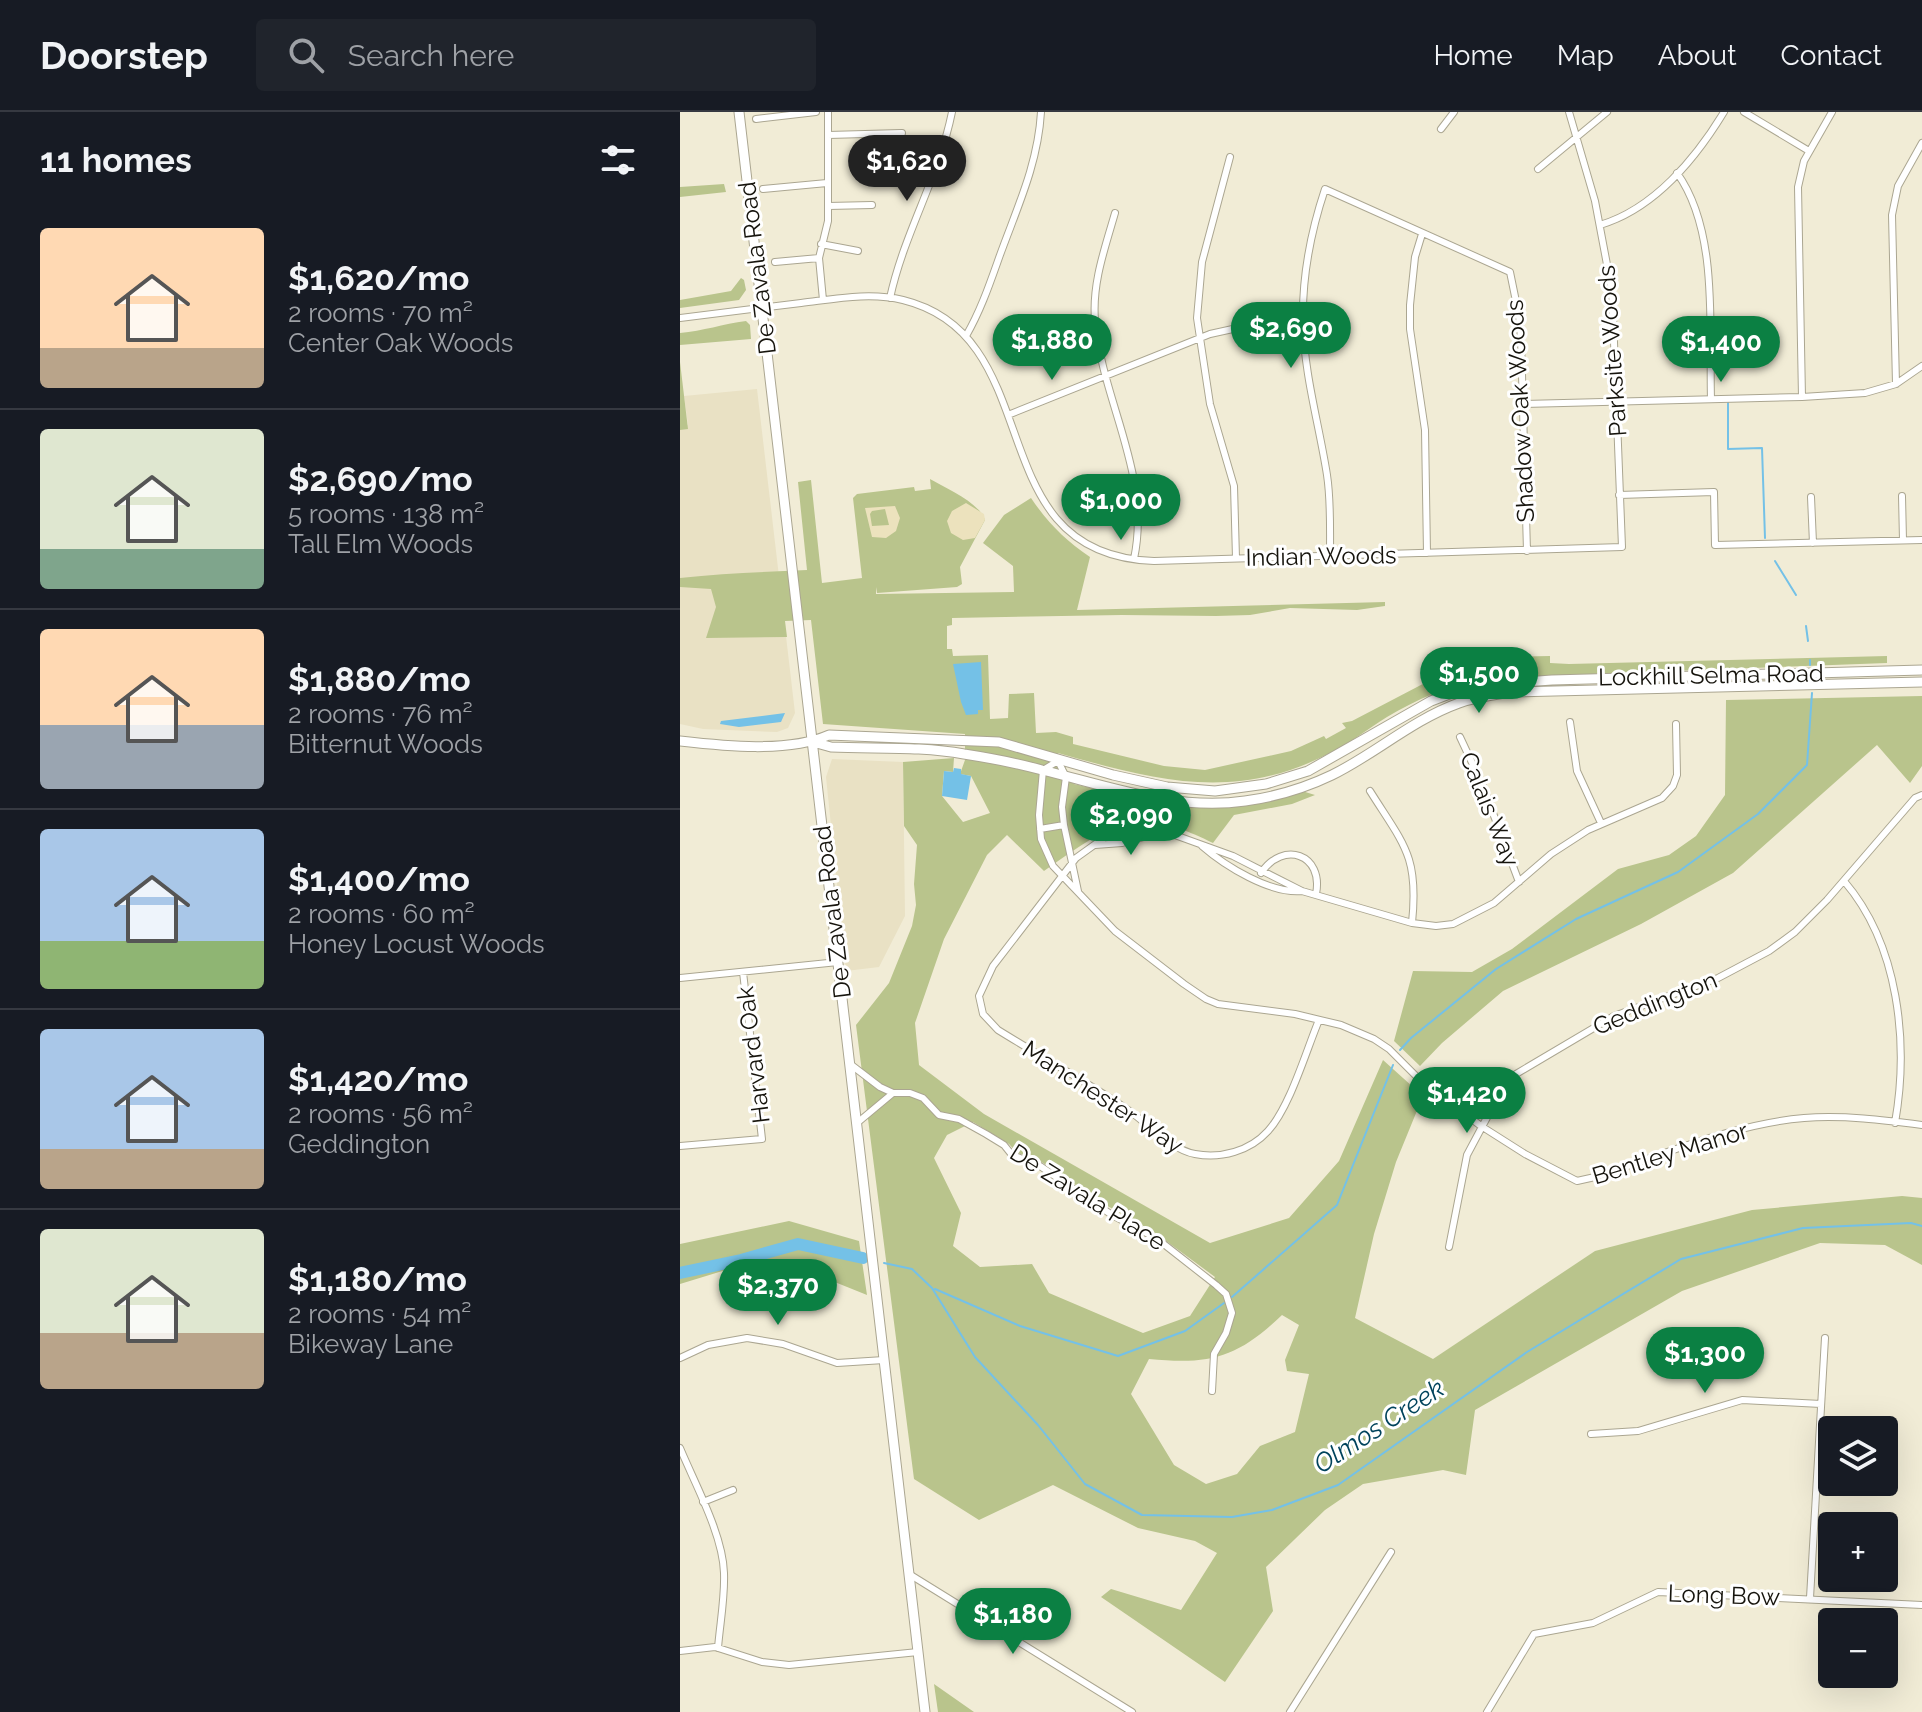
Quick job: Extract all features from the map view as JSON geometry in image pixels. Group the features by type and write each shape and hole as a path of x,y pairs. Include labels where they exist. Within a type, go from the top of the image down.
{"main road":[{"name":"De Zavala Road","path":"739,112 925,1712"},
{"name":"Lockhill Selma Road","path":"680,741 714,745 783,745 812,742 829,735 978,741 1008,745 1058,761 1167,787 1215,791 1278,781 1308,771 1402,716 1457,691 1493,683 1922,670"},
{"name":"Lockhill Selma Road","path":"812,742 831,747 945,751 1043,770 1105,788 1173,801 1222,803 1288,792 1333,774 1408,727 1460,703 1512,692 1922,682"}],"street":[{"path":"756,119 816,112"},
{"path":"823,300 819,258 828,221 828,112"},
{"path":"890,298 905,242 944,147 952,112"},
{"path":"966,336 986,298 1024,196 1034,159 1041,112"},
{"path":"1441,129 1454,112"},
{"name":"Parksite Woods","path":"1569,112 1600,225 1612,291 1622,547"},
{"path":"1538,169 1607,112"},
{"path":"1600,225 1632,211 1677,173 1704,144 1724,112"},
{"path":"1744,112 1809,151"},
{"path":"1802,397 1797,196 1801,169 1832,112"},
{"path":"828,135 902,133"},
{"path":"1896,384 1893,205 1902,176 1922,143"},
{"path":"1230,157 1202,262 1198,289 1199,338 1210,404 1234,486 1236,558"},
{"path":"1677,173 1690,192 1699,214 1706,245 1711,399"},
{"path":"763,189 827,183"},
{"path":"1330,555 1327,478 1305,363 1303,322 1304,282 1310,241 1325,189 1422,234 1415,257 1410,329 1425,430 1427,553"},
{"path":"828,206 872,205"},
{"path":"1115,213 1095,292 1098,342 1130,453 1137,489 1139,534 1134,559"},
{"name":"Shadow Oak Woods","path":"1422,234 1510,272 1519,316 1527,551"},
{"path":"821,244 858,251"},
{"path":"775,262 819,258"},
{"path":"1083,290 1095,292"},
{"name":"Indian Woods","path":"680,318 862,296 890,298 932,311 966,336 990,370 1035,488 1058,521 1090,546 1114,556 1134,559 1236,558 1622,547"},
{"path":"1008,415 1199,338 1260,323 1303,322"},
{"path":"1523,404 1865,393 1896,384 1922,366"},
{"path":"1619,495 1714,492 1715,545 1922,540"},
{"path":"1902,496 1903,540"},
{"path":"1811,497 1813,543"},
{"path":"1849,672 1850,684"},
{"path":"1673,676 1673,688"},
{"path":"1402,716 1408,727"},
{"path":"1570,722 1577,771 1601,823"},
{"path":"1202,846 1228,866 1287,891 1316,894 1412,923 1436,926 1468,918 1494,903 1551,854 1601,823 1669,792 1677,775 1676,724"},
{"name":"Calais Way","path":"1460,737 1482,784 1519,882"},
{"path":"1043,770 1058,761 1066,777"},
{"name":"Bentley Manor","path":"1043,770 1038,796 1040,829 1046,852 1061,876 1115,931 1206,999 1341,1025 1382,1044 1420,1080 1481,1126 1525,1154 1577,1181 1766,1124 1825,1117 1922,1125"},
{"name":"Bentley Manor","path":"1066,777 1062,807 1078,891"},
{"path":"1370,791 1403,843 1412,864 1415,881 1412,923"},
{"name":"Geddington","path":"1449,1247 1467,1155 1508,1082 1525,1067 1588,1030 1636,1006 1744,966 1795,932 1844,881 1915,798 1922,795"},
{"path":"1040,829 1064,825"},
{"name":"Manchester Way","path":"1302,891 1216,848 1147,827 1124,827 1107,834 1071,863 993,966 979,996 983,1014 998,1030 1127,1109 1180,1149 1193,1154 1223,1155 1251,1146 1270,1129 1284,1105 1319,1020"},
{"path":"1093,846 1132,841 1162,832"},
{"path":"1258,880 1274,858 1287,854 1299,856 1314,868 1318,885 1316,894"},
{"path":"1844,881 1868,916 1886,959 1893,987 1902,1050 1901,1087 1895,1123"},
{"path":"680,978 838,962"},
{"name":"Harvard Oak","path":"680,1146 762,1139 743,972"},
{"name":"De Zavala Place","path":"850,1064 893,1093 910,1093 923,1098 939,1115 959,1119 1004,1145 1012,1155 1040,1166 1112,1215 1156,1238 1226,1294 1232,1313 1226,1333 1214,1354 1212,1391"},
{"path":"857,1123 893,1093"},
{"path":"680,1358 708,1345 747,1338 783,1344 837,1363 884,1360"},
{"path":"1810,1598 1825,1338"},
{"path":"1591,1434 1638,1431 1748,1399 1821,1404"},
{"path":"680,1448 717,1539 724,1570 718,1648"},
{"path":"703,1502 733,1490"},
{"path":"1290,1712 1391,1552"},
{"path":"909,1574 1132,1712"},
{"name":"Long Bow","path":"1487,1712 1534,1634 1593,1623 1658,1592 1922,1605"},
{"path":"680,1651 718,1648 762,1662 789,1665 918,1652"}],"shaded area":[{"path":"757,389 795,713 788,728 777,732 703,729 680,724 680,426 688,425 684,396"},
{"path":"832,759 903,762 905,916 879,967 846,971 826,777"}],"green space":[{"path":"724,184 726,192 680,197 680,187"},
{"path":"741,278 746,290 739,300 680,308 680,300 731,291"},
{"path":"746,321 750,325 751,339 680,345 680,333"},
{"path":"680,362 688,429 680,430"},
{"path":"930,479 969,501 985,520 960,567 962,584 957,587 877,593 876,587 876,594 1014,592 1013,566 983,543 1004,515 1031,498 1058,530 1090,557 1077,610 1385,602 1385,606 1357,610 1290,608 1250,615 952,618 952,625 947,626 947,649 952,649 953,656 988,655 990,719 1008,718 1009,694 1034,693 1036,733 1056,732 1073,737 1073,744 1164,766 1205,770 1291,751 1324,736 1326,739 1346,728 1342,723 1352,721 1440,675 1503,662 1504,657 1550,656 1550,663 1569,664 1887,656 1887,663 1482,678 1410,704 1337,749 1295,768 1261,778 1227,782 1161,778 1058,753 1074,784 1126,796 1201,806 1302,791 1315,795 1292,804 1234,815 1213,843 1162,823 1122,823 1044,871 1007,835 987,855 944,939 915,1023 919,1065 984,1114 1210,1243 1289,1218 1339,1161 1383,1060 1423,1096 1396,1162 1374,1234 1355,1318 1433,1359 1595,1251 1752,1210 1902,1196 1922,1198 1922,1265 1885,1245 1820,1243 1682,1291 1475,1410 1466,1475 1443,1470 1363,1484 1325,1510 1266,1567 1273,1611 1225,1682 1101,1597 1111,1589 1181,1610 1217,1553 1195,1541 1138,1528 1053,1485 979,1520 914,1479 856,1025 889,983 912,926 916,905 917,845 904,826 903,762 954,758 953,772 944,771 942,796 963,822 990,813 971,776 960,774 965,760 965,734 823,724 811,620 785,621 787,637 706,638 716,607 711,589 680,587 680,578 807,570 798,482 811,480 822,583 862,578 853,498 857,494 914,487 915,491 931,489","holes":["973,1122 1009,1144 1017,1153 1037,1159 1104,1204 1154,1232 1215,1277 1190,1316 1143,1333 1049,1293 1032,1264 980,1267 953,1246 961,1213 934,1158 947,1135","1282,1315 1299,1325 1285,1360 1287,1371 1309,1374 1295,1432 1260,1446 1237,1474 1206,1484 1174,1465 1131,1394 1149,1359 1189,1361 1222,1355 1251,1341"]},
{"path":"1922,696 1922,766 1910,783 1877,745 1733,873 1641,924 1503,991 1420,1066 1394,1041 1413,971 1472,972 1512,949 1618,869 1669,855 1696,836 1725,795 1726,700"},
{"path":"789,1221 859,1241 867,1295 785,1262 729,1269 680,1284 680,1244"},
{"path":"934,1684 974,1712 938,1712"}],"sand":[{"path":"966,503 984,514 985,520 975,538 963,540 951,533 947,521 952,511"},
{"path":"895,506 900,518 896,531 886,538 872,537 865,508","holes":["885,509 889,525 872,526 872,511"]}],"water":[{"path":"981,662 983,710 978,710 978,714 966,715 953,664"},
{"path":"785,713 781,722 739,727 720,724 721,721"},
{"path":"954,768 961,769 961,774 971,776 967,800 942,796 944,771 953,772"}],"waterway":[{"path":"1728,403 1728,449 1762,448 1765,538"},
{"path":"1775,561 1796,595"},
{"path":"1806,626 1808,641"},
{"path":"1810,660 1810,665"},
{"path":"1400,1050 1496,969 1576,919 1678,872 1758,814 1807,765 1812,693"},
{"path":"1232,1297 1337,1205 1393,1065"},
{"name":"Olmos Creek","path":"884,1263 912,1269 932,1288 975,1357 1038,1425 1085,1484 1142,1515 1232,1517 1272,1510 1338,1485 1527,1352 1681,1259 1803,1228 1911,1223 1922,1226"},
{"name":"Olmos Creek","path":"680,1273 798,1244 863,1258"},
{"path":"935,1289 1020,1326 1118,1356 1185,1331 1224,1303"}]}
